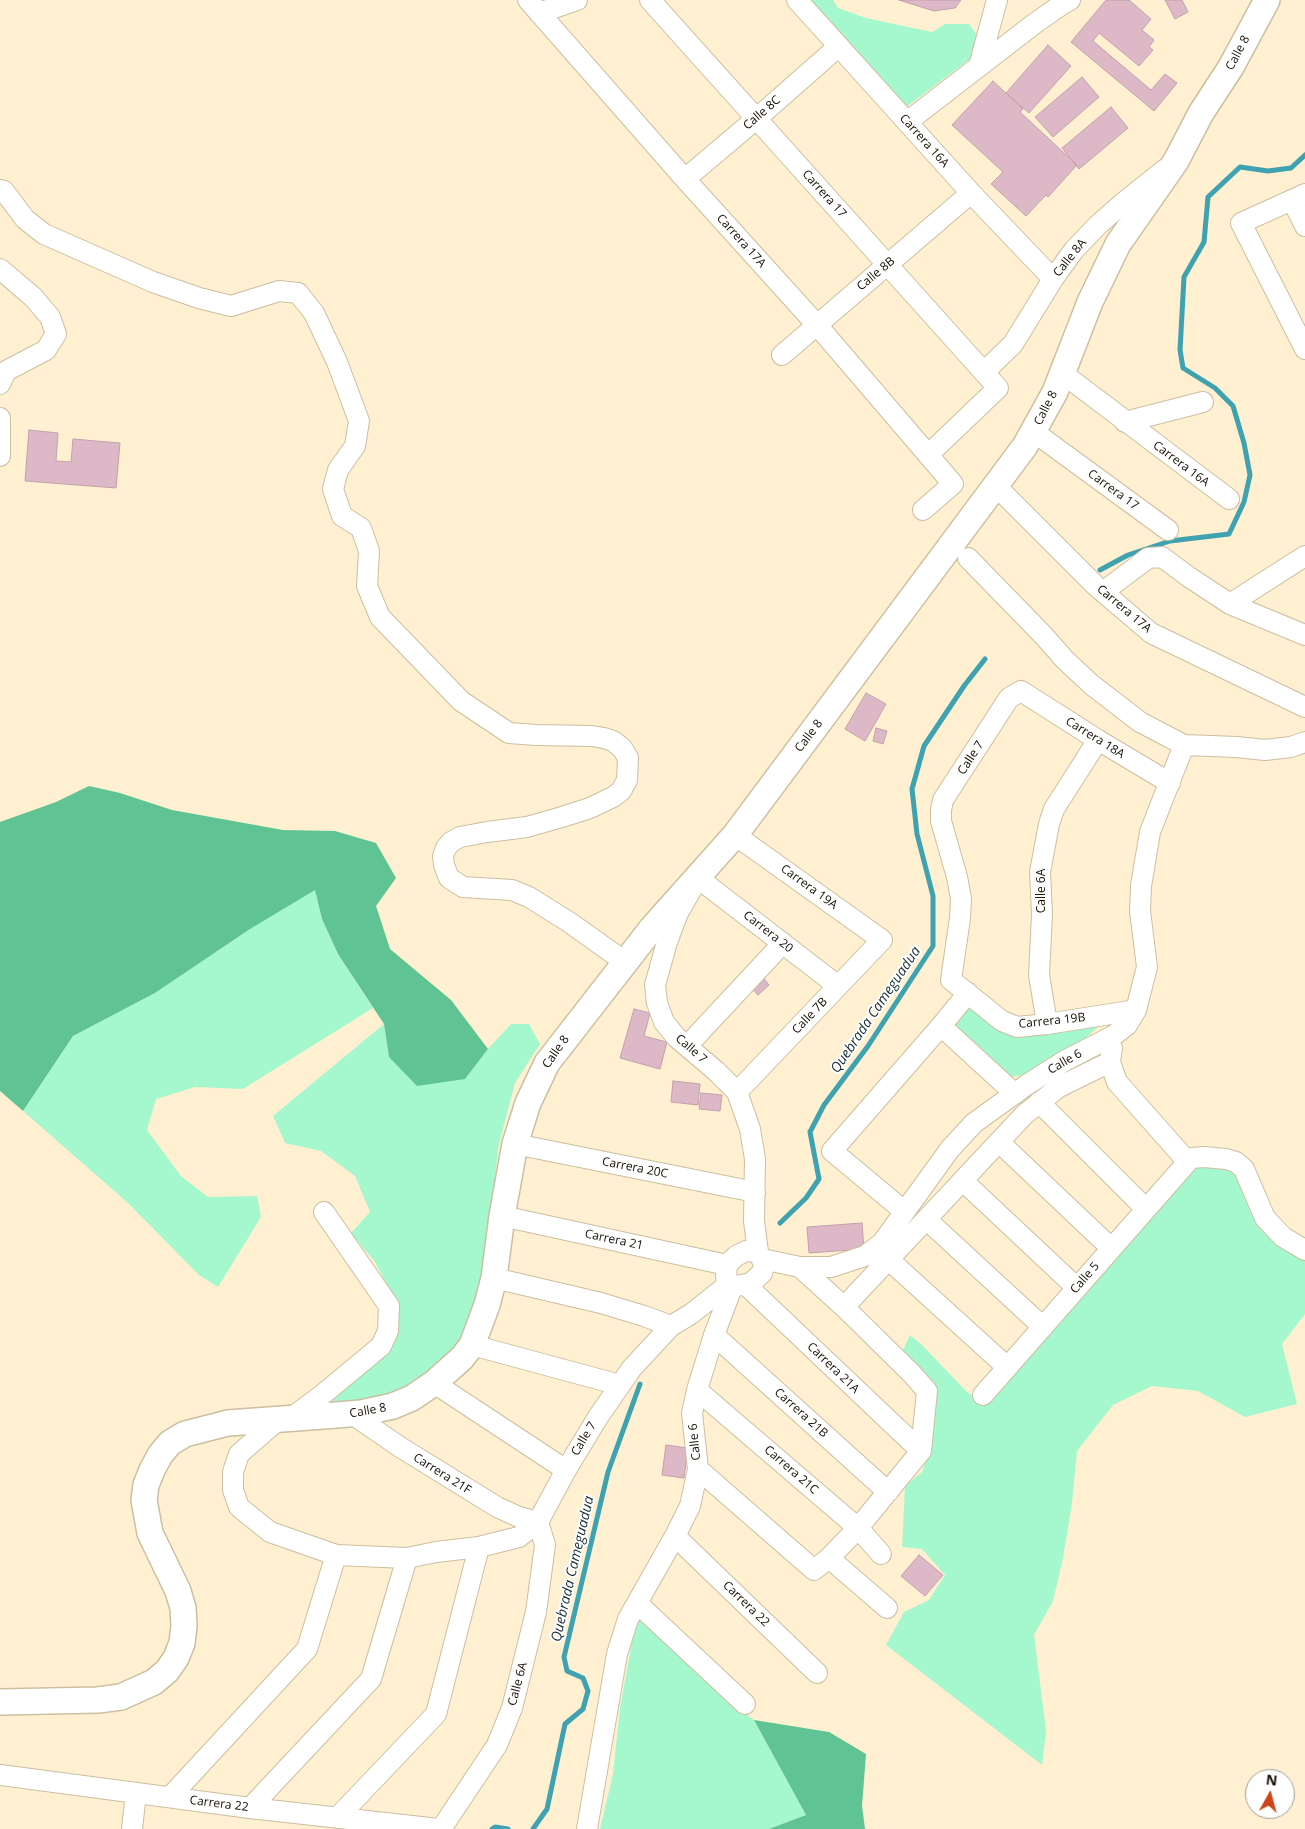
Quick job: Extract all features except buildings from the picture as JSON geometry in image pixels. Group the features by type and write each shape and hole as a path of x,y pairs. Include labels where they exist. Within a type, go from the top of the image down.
{"main road":[{"name":"Calle 8","path":"0,1702 98,1700 121,1697 154,1682 176,1658 182,1643 184,1626 183,1608 178,1591 150,1533 144,1500 146,1485 152,1470 160,1455 170,1443 185,1434 228,1423 345,1415 393,1406 412,1398 434,1383 462,1358 472,1345 487,1305 494,1278 502,1216 515,1144 528,1103 547,1063 652,928 736,835 996,486 1034,432 1055,392 1090,302 1118,244 1176,161 1201,114 1231,67 1268,0"}],"street":[{"path":"533,6 577,0"},
{"name":"Carrera 17","path":"650,0 998,388 928,455"},
{"name":"Carrera 16A","path":"797,0 971,193 1053,279"},
{"path":"979,66 996,0"},
{"path":"907,122 1060,5 1070,0"},
{"name":"Carrera 17A","path":"533,6 685,179 817,325 953,484 923,510"},
{"name":"Calle 8C","path":"685,179 839,46"},
{"name":"Calle 8A","path":"984,372 1013,344 1053,279 1074,250 1124,202 1176,161"},
{"path":"0,190 4,191 25,219 44,234 153,282 198,298 231,306 279,291 298,293 314,313 337,362 359,421 355,446 338,470 333,489 342,516 361,528 369,551 367,586 380,617 461,701 509,733 604,738 613,741 622,748 628,758 627,780 621,790 590,808 527,827 460,837 451,842 446,848 444,856 444,865 449,878 463,887 512,890 529,897 569,922 625,962"},
{"name":"Calle 8B","path":"782,355 971,193"},
{"path":"1305,226 1299,197 1241,223 1305,349"},
{"path":"0,269 33,297 50,316 56,334 46,350 6,371 0,384"},
{"name":"Carrera 16A","path":"1062,373 1229,499"},
{"path":"1125,422 1204,402"},
{"path":"0,418 0,456"},
{"name":"Carrera 17","path":"1034,432 1168,530"},
{"name":"Carrera 17A","path":"996,486 1100,589 1151,633 1305,708"},
{"path":"1230,604 1305,556"},
{"path":"1100,589 1148,558 1162,557 1189,578 1230,604 1305,635"},
{"path":"968,558 1044,636 1064,660 1092,685 1140,722 1184,745 1265,750 1291,747 1305,742"},
{"name":"Carrera 18A","path":"1021,691 1170,783"},
{"name":"Calle 7","path":"951,980 961,898 941,821 940,810 943,800 1009,698 1021,691"},
{"name":"Calle 6A","path":"1047,1024 1039,976 1042,914 1040,872 1049,824 1054,810 1098,740"},
{"name":"Calle 6","path":"587,1829 617,1654 632,1611 690,1506 698,1469 692,1413 697,1390 714,1335 744,1270 772,1272 793,1266 832,1267 864,1256 882,1243 950,1149 974,1123 1066,1060 1113,1036 1128,1025 1136,1010 1147,967 1140,911 1144,863 1150,832 1184,745"},
{"name":"Carrera 19A","path":"736,835 882,940"},
{"name":"Calle 7","path":"538,1522 598,1417 632,1368 671,1326 704,1304 744,1270 754,1221 755,1159 750,1129 736,1092 676,1037 664,1022 658,1003 656,985 670,935 678,913 698,878"},
{"name":"Carrera 20","path":"698,878 838,986"},
{"name":"Calle 7B","path":"736,1092 882,940"},
{"path":"687,1046 783,943"},
{"name":"Carrera 19B","path":"951,980 1002,1021 1017,1027 1136,1010"},
{"path":"904,1211 832,1151 968,993"},
{"path":"941,1026 1015,1094"},
{"path":"1113,1036 1110,1062 1117,1082 1187,1161 1191,1158 1204,1157 1236,1162 1244,1169 1265,1218 1283,1237 1305,1250"},
{"path":"844,1307 1024,1115 1059,1086 1110,1062"},
{"path":"1039,1102 1145,1208"},
{"path":"999,1142 1111,1248"},
{"name":"Carrera 20C","path":"515,1144 755,1192"},
{"name":"Calle 5","path":"984,1395 1187,1161"},
{"path":"964,1181 1077,1288"},
{"path":"324,1212 389,1306 388,1331 381,1346 322,1395 284,1419 239,1454 233,1472 233,1490 239,1507 270,1532 336,1556 406,1558 479,1547 519,1537 538,1522"},
{"name":"Carrera 21","path":"502,1216 744,1270"},
{"path":"927,1220 1042,1327"},
{"path":"888,1259 1007,1367"},
{"path":"793,1266 844,1307 927,1391 921,1451 858,1528 821,1564"},
{"name":"Carrera 21A","path":"744,1270 921,1451"},
{"path":"494,1278 601,1303 671,1326"},
{"name":"Carrera 21B","path":"714,1335 888,1492"},
{"path":"472,1345 620,1385"},
{"path":"434,1383 566,1470"},
{"name":"Carrera 21C","path":"697,1390 858,1528 881,1554"},
{"name":"Carrera 21F","path":"345,1415 498,1507 519,1517 538,1522"},
{"path":"698,1469 821,1564 887,1608"},
{"name":"Calle 6A","path":"440,1829 497,1745 512,1708 536,1612 546,1545 538,1522"},
{"name":"Carrera 22","path":"675,1536 817,1673"},
{"path":"337,1818 436,1714 479,1547"},
{"path":"170,1797 307,1649 336,1556"},
{"path":"250,1808 371,1679 406,1558"},
{"path":"632,1611 745,1704"},
{"name":"Carrera 22","path":"0,1775 250,1808 440,1829"},
{"path":"132,1829 136,1794"}],"green space":[{"path":"808,0 833,0 838,8 866,18 932,32 945,24 969,24 980,39 974,56 906,107"},
{"path":"89,786 120,793 172,810 283,830 335,831 376,843 396,878 376,906 390,949 451,1000 488,1049 465,1079 417,1086 389,1057 384,1024 338,954 322,919 315,890 250,929 155,993 73,1036 23,1111 0,1091 0,822 56,802"},
{"path":"315,889 322,919 338,954 373,1008 243,1089 195,1087 156,1099 147,1130 181,1176 208,1197 257,1196 261,1217 218,1287 199,1275 128,1203 23,1111 73,1036 155,993 250,929"},
{"path":"960,995 1004,1027 1107,1019 1050,1070 999,1079 934,1020"},
{"path":"384,1024 389,1057 465,1079 488,1049 511,1024 529,1024 540,1044 515,1083 498,1148 483,1290 468,1336 439,1365 405,1389 361,1403 315,1409 387,1348 399,1308 375,1262 351,1233 370,1212 355,1176 321,1151 285,1143 273,1116"},
{"path":"1190,1148 1224,1149 1236,1153 1277,1222 1305,1241 1305,1314 1282,1344 1297,1404 1245,1417 1198,1391 1152,1386 1113,1405 1077,1451 1072,1503 1063,1558 1053,1601 1034,1635 1046,1731 1042,1765 886,1645 904,1612 929,1600 945,1575 922,1549 902,1547 905,1486 922,1472 932,1444 932,1390 923,1371 903,1350 910,1335 966,1391 986,1406 1158,1207"},
{"path":"636,1620 645,1622 731,1703 754,1720 806,1815 769,1829 600,1829 613,1774 620,1708"},
{"path":"754,1720 829,1732 866,1754 862,1806 865,1829 769,1829 806,1815"}],"waterway":[{"name":"Quebrada Cameguadua","path":"1100,570 1128,555 1170,541 1229,534 1244,502 1250,475 1244,443 1233,406 1215,388 1183,368 1180,350 1184,277 1204,242 1208,197 1240,167 1268,171 1291,168 1305,155"},
{"name":"Quebrada Cameguadua","path":"780,1223 806,1198 819,1179 810,1132 824,1105 868,1046 933,946 933,896 917,834 912,789 924,746 964,686 985,659"},
{"name":"Quebrada Cameguadua","path":"533,1829 547,1809 565,1724 583,1709 588,1691 583,1678 567,1671 564,1657 608,1472 640,1384"},
{"name":"Quebrada Cameguadua","path":"492,1829 495,1827 508,1829"}]}
